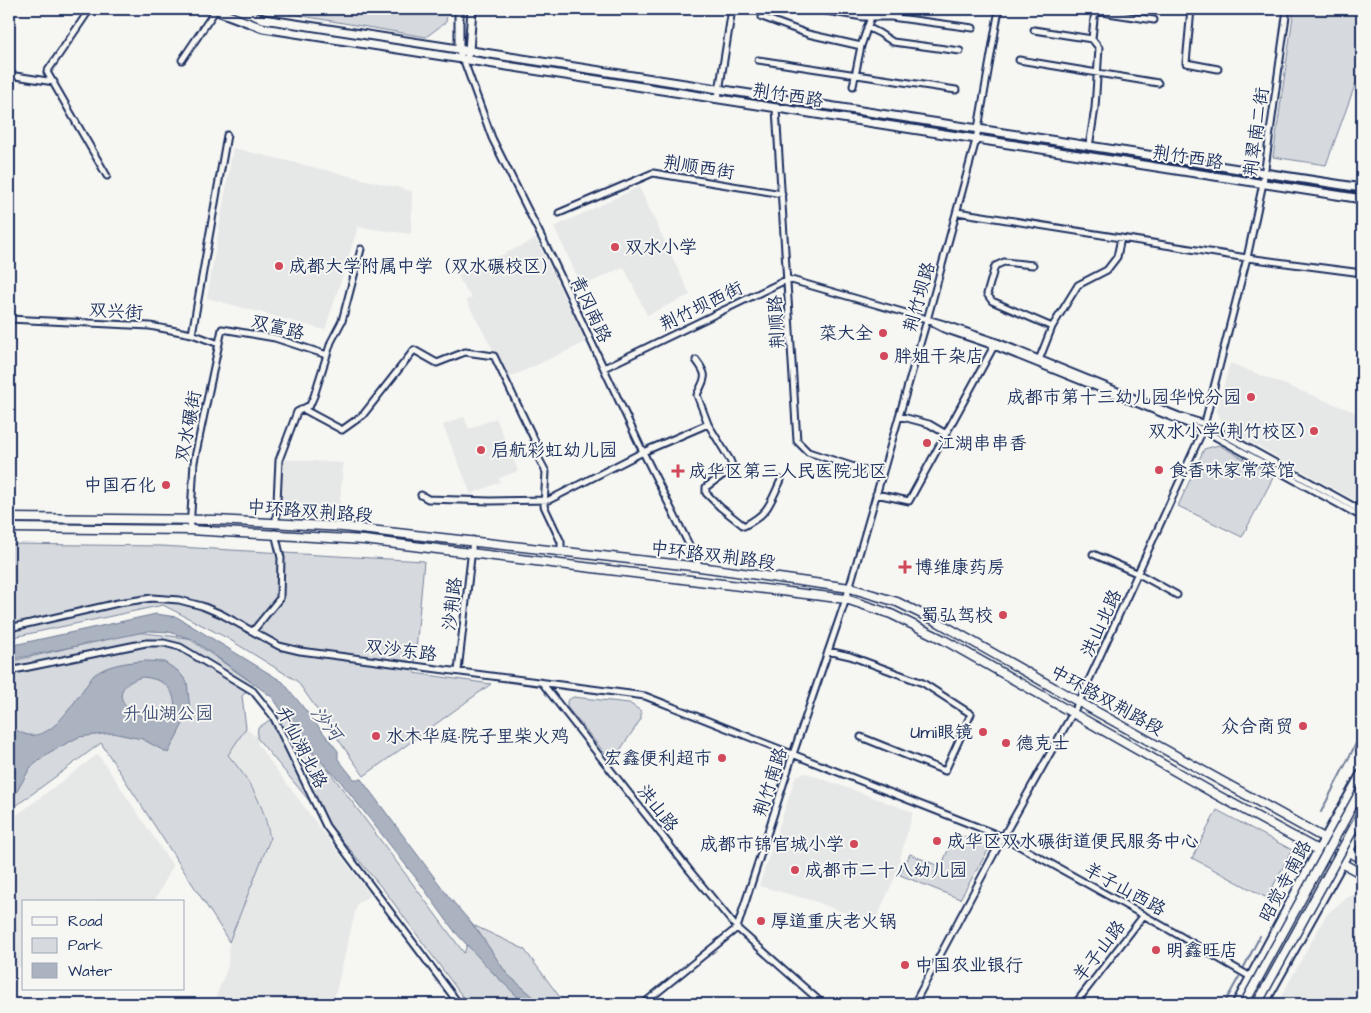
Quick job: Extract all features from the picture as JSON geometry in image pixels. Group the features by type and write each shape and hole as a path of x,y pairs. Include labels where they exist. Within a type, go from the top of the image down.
{"main road":[{"name":"荆竹西路","path":"236,9 244,10 263,19 1362,188"},
{"path":"459,9 459,49 464,61"},
{"path":"464,61 469,51 472,9"},
{"name":"荆竹西路","path":"213,10 263,28 464,61 718,98 776,109 1362,199"},
{"name":"中环路双荆路段","path":"9,518 276,522 344,527 700,567 850,588 897,602 938,622 1362,859"},
{"name":"中环路双荆路段","path":"9,528 190,530 275,533 364,540 846,599 891,614 944,640 1362,874"},
{"name":"昭觉寺南路","path":"1236,1004 1362,772"},
{"name":"昭觉寺南路","path":"1244,1004 1362,788"},
{"name":"昭觉寺南路","path":"1257,1004 1362,813"},
{"path":"1264,1004 1362,828"}],"street":[{"path":"90,9 47,72 107,176"},
{"path":"234,18 236,9"},
{"path":"718,98 732,9"},
{"path":"814,9 973,28"},
{"path":"890,17 892,9"},
{"name":"荆竹坝路","path":"850,588 927,320 976,140 999,9"},
{"path":"1191,9 1186,63 1218,69"},
{"name":"荆翠南二街","path":"1247,258 1265,173 1287,9"},
{"path":"182,60 213,10"},
{"path":"242,21 244,10"},
{"path":"1092,39 1095,10 1154,20"},
{"path":"853,86 861,46 871,17"},
{"path":"762,18 808,34 861,46"},
{"path":"867,27 893,42 960,51"},
{"path":"1034,30 1092,39 1099,48 1095,108 1089,146"},
{"path":"758,60 956,90"},
{"path":"1019,60 1158,83"},
{"name":"青冈南路","path":"464,61 492,138 700,567"},
{"path":"9,75 54,82"},
{"name":"荆顺路","path":"776,109 797,441 808,452 882,476"},
{"path":"192,334 227,135"},
{"name":"荆顺西街","path":"559,213 653,173 782,194"},
{"path":"957,212 1247,258 1362,273"},
{"path":"1038,361 1052,327 1078,285 1106,270 1117,257 1121,238"},
{"path":"276,522 279,460 297,412 310,405 314,396 331,342 342,321 361,249"},
{"name":"洪山北路","path":"914,1004 1003,837 1074,713 1139,574 1204,427 1247,258"},
{"path":"1033,265 1004,262 994,266 987,294 992,300 1052,327"},
{"path":"788,279 997,342 1038,361"},
{"name":"荆竹坝西街","path":"604,368 788,279"},
{"name":"双兴街","path":"9,319 150,326 192,334 219,344"},
{"path":"927,320 944,329 1038,361 1204,427 1362,510"},
{"name":"双富路","path":"222,329 275,338 327,355"},
{"name":"双水碾街","path":"190,530 194,462 222,329"},
{"path":"876,494 909,501 994,346"},
{"path":"303,409 342,430 363,415 414,350 437,363 465,352 494,356 535,441 537,455 546,472 544,506 561,542 561,552"},
{"path":"696,360 705,372 705,381 697,395 708,424 733,468 706,487 706,493 744,526 766,512 780,480"},
{"path":"899,416 929,424 946,434"},
{"path":"421,495 428,499 549,500 643,452 708,424"},
{"path":"1204,427 1362,517"},
{"path":"253,631 280,598 281,558 275,533"},
{"name":"沙荆路","path":"458,671 473,540"},
{"path":"1093,554 1139,574 1177,595"},
{"name":"荆竹南路","path":"737,928 793,754 850,588"},
{"name":"双沙东路","path":"9,628 118,603 152,598 179,600 202,606 279,646 300,651 645,696 793,754"},
{"name":"升仙湖北路","path":"9,671 146,643 164,643 180,647 253,691 274,716 326,826 459,1004"},
{"path":"828,651 850,656 923,683 971,714 945,771 861,737"},
{"name":"洪山路","path":"543,684 737,928 823,1004"},
{"name":"羊子山西路","path":"793,754 1003,837 1273,989"},
{"name":"羊子山路","path":"1075,1004 1144,915"},
{"path":"643,1004 737,928"}],"shaded area":[{"name":"成都大学附属中学（双水碾校区）","path":"233,148 412,191 411,234 358,227 325,330 207,298"},
{"name":"双水小学","path":"639,187 690,295 647,315 624,267 582,286 554,227"},
{"path":"536,239 586,342 508,378 466,300 472,298 457,276"},
{"name":"双水小学(荆竹校区)","path":"1230,363 1362,415 1362,498 1354,500 1224,427 1217,410"},
{"name":"启航彩虹幼儿园","path":"464,417 469,429 496,418 518,471 499,478 500,482 471,494 443,425"},
{"path":"283,459 343,463 339,516 280,512"},
{"path":"246,728 257,738 258,745 370,895 357,904 333,1004 213,1004 228,966 229,942 270,839 268,824 259,799 250,782 228,755"},
{"path":"98,754 173,866 155,900 22,900 22,965 9,973 9,821"},
{"name":"成都市锦官城小学","path":"806,773 913,812 894,879 874,924 814,901 759,886 796,776"},
{"path":"1356,894 1362,897 1362,1004 1277,1004 1326,915 1347,897"}],"green space":[{"path":"261,9 448,9 446,22 426,37"},
{"path":"1294,9 1362,9 1362,66 1326,165 1273,157"},
{"path":"1219,445 1274,476 1242,537 1178,506 1204,449"},
{"path":"9,544 161,546 424,561 414,673 491,684 364,776 297,681 227,638 163,605 9,638"},
{"name":"升仙湖公园","path":"136,632 188,638 254,684 242,696 246,728 228,755 250,784 260,804 270,839 229,942 101,743 9,811 9,662"},
{"path":"573,697 629,703 641,711 641,719 612,762 567,707 567,701"},
{"path":"284,710 464,953 475,926 524,949 565,1004 468,1004 387,894 257,738 258,728"},
{"path":"1217,810 1292,850 1267,898 1192,858"},
{"path":"955,833 990,847 960,899 900,875 910,854 941,867"}],"water":[{"path":"156,614 177,617 283,682 338,751 338,759 354,779 361,779 449,897 478,931 507,974 542,1004 526,1004 523,1002 455,932 419,882 340,781 307,747 272,697 192,639 169,632 149,631 9,660 9,646"},
{"path":"146,661 164,662 178,671 187,682 190,710 168,753 142,739 112,733 79,737 50,752 30,768 9,802 9,724 21,733 32,735 43,733 62,718 94,675 112,666","holes":["142,677 162,682 173,695 175,710 165,717 140,716 130,710 123,702 122,693 127,684"]}],"waterway":[{"path":"1321,812 1362,732"},
{"path":"1283,886 1294,861"},
{"path":"1244,967 1260,936"},
{"path":"1224,1004 1239,977"}],"place":[{"name":"双水小学","path":"615,247"},
{"name":"成都大学附属中学（双水碾校区）","path":"279,266"},
{"name":"菜大全","path":"883,333"},
{"name":"胖姐干杂店","path":"884,356"},
{"name":"成都市第十三幼儿园华悦分园","path":"1251,397"},
{"name":"双水小学(荆竹校区)","path":"1314,431"},
{"name":"江湖串串香","path":"927,443"},
{"name":"启航彩虹幼儿园","path":"481,450"},
{"name":"食香味家常菜馆","path":"1159,470"},
{"name":"成华区第三人民医院北区","path":"678,471"},
{"name":"中国石化","path":"166,485"},
{"name":"博维康药房","path":"905,567"},
{"name":"蜀弘驾校","path":"1003,615"},
{"name":"众合商贸","path":"1303,726"},
{"name":"Umi眼镜","path":"983,732"},
{"name":"水木华庭·院子里柴火鸡","path":"376,736"},
{"name":"德克士","path":"1006,743"},
{"name":"宏鑫便利超市","path":"722,758"},
{"name":"成华区双水碾街道便民服务中心","path":"937,841"},
{"name":"成都市锦官城小学","path":"854,844"},
{"name":"成都市二十八幼儿园","path":"795,870"},
{"name":"厚道重庆老火锅","path":"761,921"},
{"name":"明鑫旺店","path":"1156,950"},
{"name":"中国农业银行","path":"905,965"}],"water label":[{"name":"沙河","path":"327,723"}]}
